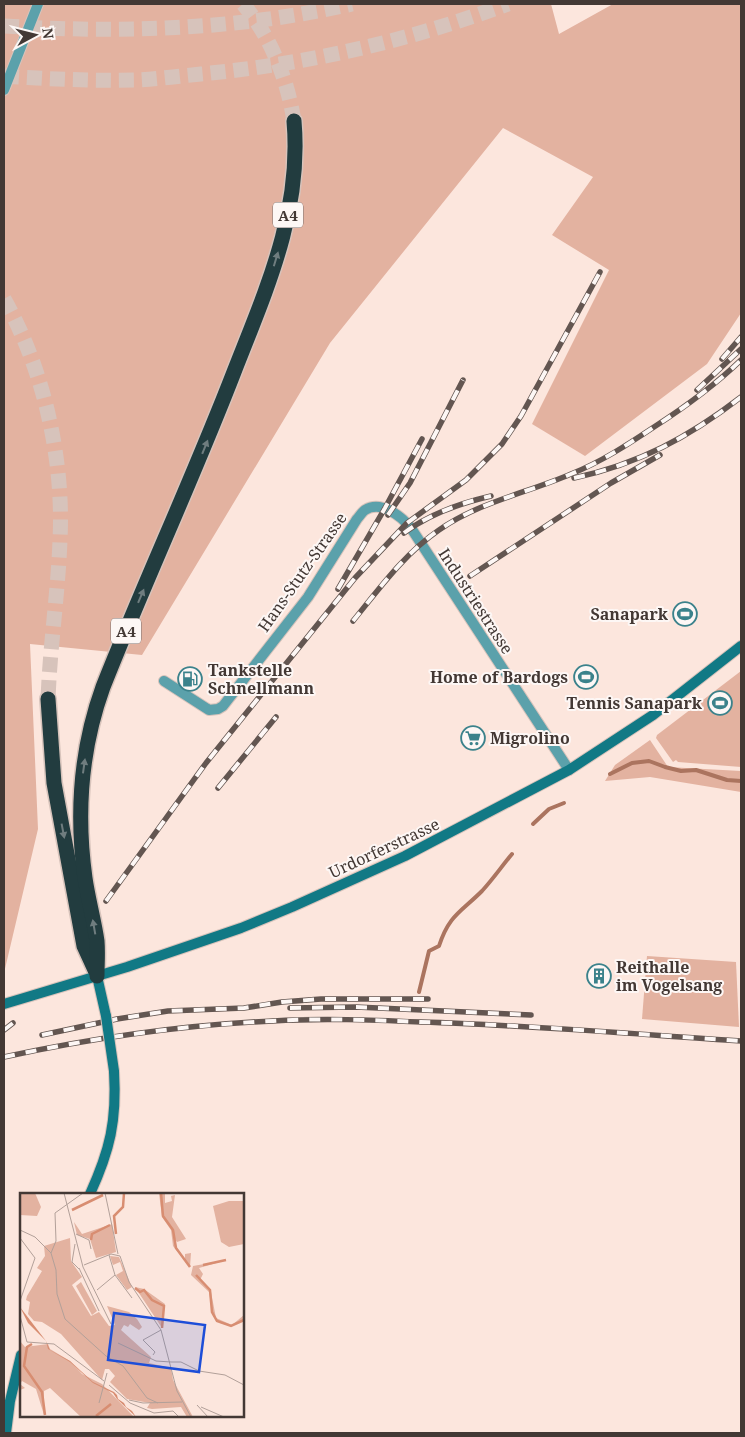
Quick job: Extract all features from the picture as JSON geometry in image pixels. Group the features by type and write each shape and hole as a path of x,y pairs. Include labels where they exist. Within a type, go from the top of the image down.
{"highway":[{"name":"A4","path":"98,976 97,943 85,877 81,836 82,775 87,741 94,713 106,679 203,452 274,266 285,230 293,186 295,154 294,121"},
{"path":"48,699 54,783 84,946 98,976"}],"main road":[{"name":"Urdorferstrasse","path":"4,1004 98,976 241,928 413,852 569,770 654,715 741,646"},
{"path":"90,1193 103,1164 112,1130 116,1098 106,1016 98,976"},
{"path":"6,1433 10,1400 20,1358"}],"street":[{"path":"4,90 38,4"},
{"name":"Hans-Stutz-Strasse","path":"164,681 209,710 218,709 223,706 308,596 357,519 365,510 376,507 385,508 407,523"},
{"name":"Industriestrasse","path":"407,523 569,770"}],"shaded area":[{"path":"4,4 551,4 559,34 613,4 741,4 741,313 707,364 585,456 532,424 609,270 552,235 593,177 503,128 330,343 142,655 30,644 38,829 4,973"},
{"name":"Tennis Sanapark","path":"741,671 741,767 678,762 676,760 673,762 656,738 657,735"},
{"path":"650,740 668,767 741,771 741,792 650,777 605,781 615,765"},
{"path":"647,956 736,962 739,1027 642,1019"}],"waterway":[{"path":"610,774 632,763 649,761 681,771 696,770 727,780 741,781"},
{"path":"533,824 549,809 564,803"},
{"path":"419,992 429,951 439,946 451,921 482,891 512,854"}],"tunnel":[{"path":"243,4 270,44 287,89 294,121"},
{"path":"4,26 92,29 179,27 266,19 352,4"},
{"path":"4,76 70,80 137,80 241,70 319,57 395,40 508,4"},
{"path":"4,299 18,326 40,385 49,416 59,478 60,540 48,699"}],"railway":[{"path":"106,901 206,763 355,578 407,523 466,480 502,444 521,416 600,272"},
{"path":"722,359 741,337"},
{"path":"697,390 741,349"},
{"path":"353,621 403,561 426,539 439,530 470,512 554,481 603,459 688,404 741,360"},
{"path":"388,515 410,483 463,380"},
{"path":"574,478 642,457 702,425 741,397"},
{"path":"338,589 422,439"},
{"path":"470,576 611,483 660,455"},
{"path":"404,533 424,520 446,510 491,496"},
{"path":"218,788 276,717"},
{"path":"42,1035 117,1019 168,1011 244,1008 282,1002 321,999 428,999"},
{"path":"290,1008 356,1007 531,1015"},
{"path":"4,1057 104,1038 171,1029 239,1023 310,1020 501,1025 741,1041"},
{"path":"4,1030 13,1023"}],"place":[{"name":"Sanapark","path":"685,614"},
{"name":"Home of Bardogs","path":"586,677"},
{"name":"Tankstelle Schnellmann","path":"190,679"},
{"name":"Tennis Sanapark","path":"720,703"},
{"name":"Migrolino","path":"473,738"},
{"name":"Reithalle im Vogelsang","path":"599,976"}]}
